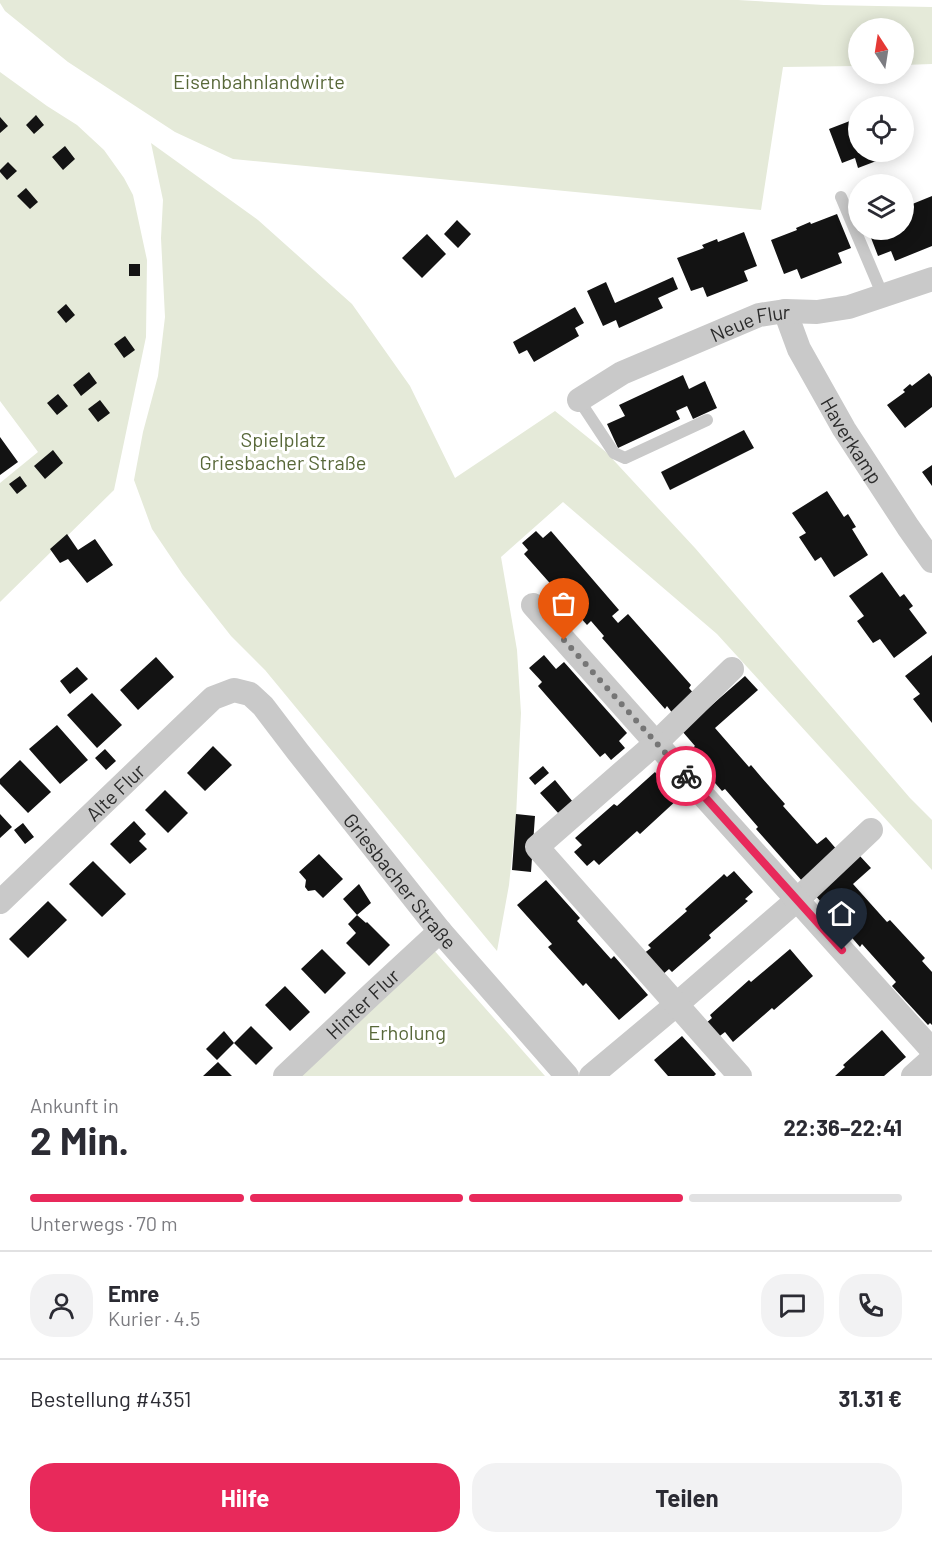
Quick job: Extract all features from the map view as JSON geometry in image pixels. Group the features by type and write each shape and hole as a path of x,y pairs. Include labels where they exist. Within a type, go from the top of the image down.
{"street":[{"name":"Neue Flur","path":"579,400 622,373 759,315 785,311 817,312 849,307 932,279"},
{"name":"Haverkamp","path":"785,311 799,350 844,429 932,561"},
{"path":"533,605 932,1050"},
{"path":"732,669 656,743 537,847 740,1076"},
{"name":"Alte Flur","path":"0,902 213,698 234,690"},
{"name":"Griesbacher Straße","path":"234,690 250,694 263,706 440,931 567,1076"},
{"path":"591,1076 798,899 871,830"},
{"name":"Hinter Flur","path":"285,1076 440,931"},
{"path":"913,1076 932,1059"}],"lane":[{"path":"841,196 883,296"},
{"path":"579,400 614,453 625,458 707,420"}],"green space":[{"name":"Eisenbahnlandwirte","path":"0,0 738,0 824,5 932,7 932,64 914,65 914,18 848,18 848,66 783,67 761,210 233,159 175,132 68,62 5,11"},
{"path":"0,72 77,125 104,150 133,195 147,260 146,337 114,490 0,602 0,483 38,452 0,401"},
{"name":"Spielplatz Griesbacher Straße","path":"151,143 258,220 352,304 410,386 455,478 555,411 606,452 695,548 910,798 932,820 932,870 717,634 563,502 501,557 517,650 521,713 516,817 509,885 497,951 265,670 231,636 183,575 152,529 134,480 143,432 158,376 165,317 161,238 163,200"},
{"name":"Erholung","path":"432,948 545,1076 298,1076"}],"building":[{"path":"36,115 44,125 34,134 26,125"},
{"path":"0,117 8,126 0,133"},
{"path":"848,122 848,161 842,163 829,129"},
{"path":"65,146 75,159 63,170 52,157"},
{"path":"8,162 17,171 7,180 0,170"},
{"path":"856,162 874,162 858,168"},
{"path":"26,188 38,202 30,209 17,196"},
{"path":"932,196 932,246 895,261 891,251 878,256 872,240 914,240 914,203"},
{"path":"837,214 851,248 838,253 842,263 801,279 797,269 784,274 771,240 797,230 796,228 810,222 811,224"},
{"path":"457,220 471,234 458,248 444,234"},
{"path":"744,232 757,266 744,271 748,281 707,297 703,287 691,291 677,258 704,248 702,245 717,239 718,242"},
{"path":"427,234 446,254 422,278 402,258"},
{"path":"129,264 140,264 140,276 129,276"},
{"path":"673,277 678,289 658,298 663,308 619,328 616,320 603,326 587,291 606,282 615,303"},
{"path":"66,304 75,315 66,323 57,312"},
{"path":"575,307 584,323 575,328 579,336 534,362 527,350 519,354 513,342"},
{"path":"125,336 135,350 124,358 114,344"},
{"path":"89,372 97,383 81,396 73,385"},
{"path":"929,373 932,377 932,407 905,428 887,405 905,392 903,390 910,384 912,386"},
{"path":"683,375 689,389 705,381 717,408 693,419 687,406 676,411 680,419 618,448 607,424 625,416 619,405"},
{"path":"58,394 68,406 57,415 47,403"},
{"path":"100,400 110,413 98,422 88,409"},
{"path":"744,430 754,448 670,490 661,472"},
{"path":"0,437 18,462 0,475"},
{"path":"53,450 63,463 45,479 34,466"},
{"path":"932,465 932,486 922,472"},
{"path":"20,476 27,486 17,494 9,484"},
{"path":"827,491 844,517 848,514 856,527 852,529 868,555 834,577 821,557 815,561 799,537 806,533 792,513"},
{"path":"536,531 543,538 551,531 619,610 612,616 618,623 628,614 691,685 689,688 695,695 673,714 667,706 665,709 602,638 604,636 591,621 587,625 524,554 528,550 522,543"},
{"path":"67,534 78,550 95,539 113,565 87,583 68,559 60,563 50,549"},
{"path":"882,572 900,597 904,594 913,606 909,609 927,633 894,658 880,639 873,643 857,621 864,616 849,596"},
{"path":"544,655 556,669 564,662 627,733 619,741 625,748 611,760 605,753 600,757 538,686 542,682 529,668"},
{"path":"932,655 932,723 913,699 920,694 905,676"},
{"path":"156,657 174,677 138,710 120,690"},
{"path":"77,667 88,679 70,694 60,681"},
{"path":"745,676 758,690 715,728 749,767 751,765 817,844 826,837 838,851 803,882 756,829 758,827 725,789 722,791 688,752 695,746 682,731"},
{"path":"92,693 122,725 97,748 67,715"},
{"path":"57,725 88,760 60,784 29,749"},
{"path":"213,746 232,765 205,791 187,773"},
{"path":"105,749 116,761 106,770 95,758"},
{"path":"20,760 51,792 28,813 0,784 0,779"},
{"path":"543,766 549,773 535,785 529,778"},
{"path":"655,772 663,782 671,776 689,797 682,804 678,799 640,834 637,831 599,865 594,860 587,866 574,852 582,845 575,838 614,804 617,806"},
{"path":"555,780 573,802 559,814 540,793"},
{"path":"165,790 188,813 168,833 145,810"},
{"path":"0,814 12,827 0,838"},
{"path":"516,814 535,816 531,872 512,870"},
{"path":"134,821 146,834 139,841 147,849 130,864 110,844"},
{"path":"23,823 34,837 25,844 14,830"},
{"path":"319,854 343,879 323,898 315,890 308,891 305,887 306,880 299,872"},
{"path":"859,855 871,868 853,884 887,922 890,920 925,958 922,961 932,972 932,1025 930,1023 928,1025 892,986 896,982 862,944 860,947 814,894"},
{"path":"93,861 126,894 102,917 69,884"},
{"path":"734,871 753,892 745,899 748,901 672,972 669,969 662,975 643,954 651,948 648,945 724,874 727,877"},
{"path":"546,880 580,918 577,921 611,959 614,956 648,995 619,1020 586,983 583,986 548,947 552,944 517,905"},
{"path":"359,884 371,903 357,915 343,899"},
{"path":"48,901 67,920 28,958 9,939"},
{"path":"357,915 390,945 369,966 346,943 356,933 348,924"},
{"path":"322,949 346,973 325,994 301,969"},
{"path":"790,949 813,976 733,1042 725,1032 717,1038 705,1024 712,1018 710,1015 749,980 751,982"},
{"path":"285,986 310,1012 290,1031 265,1005"},
{"path":"251,1026 273,1048 256,1065 234,1043"},
{"path":"882,1030 906,1057 884,1076 835,1076 845,1067 843,1065"},
{"path":"224,1031 234,1043 217,1060 206,1049"},
{"path":"682,1036 716,1074 714,1076 668,1076 654,1060"},
{"path":"218,1062 232,1076 203,1076"}],"way so far":[{"path":"564,640 686,776"}],"route":[{"path":"686,776 842,950"}]}
